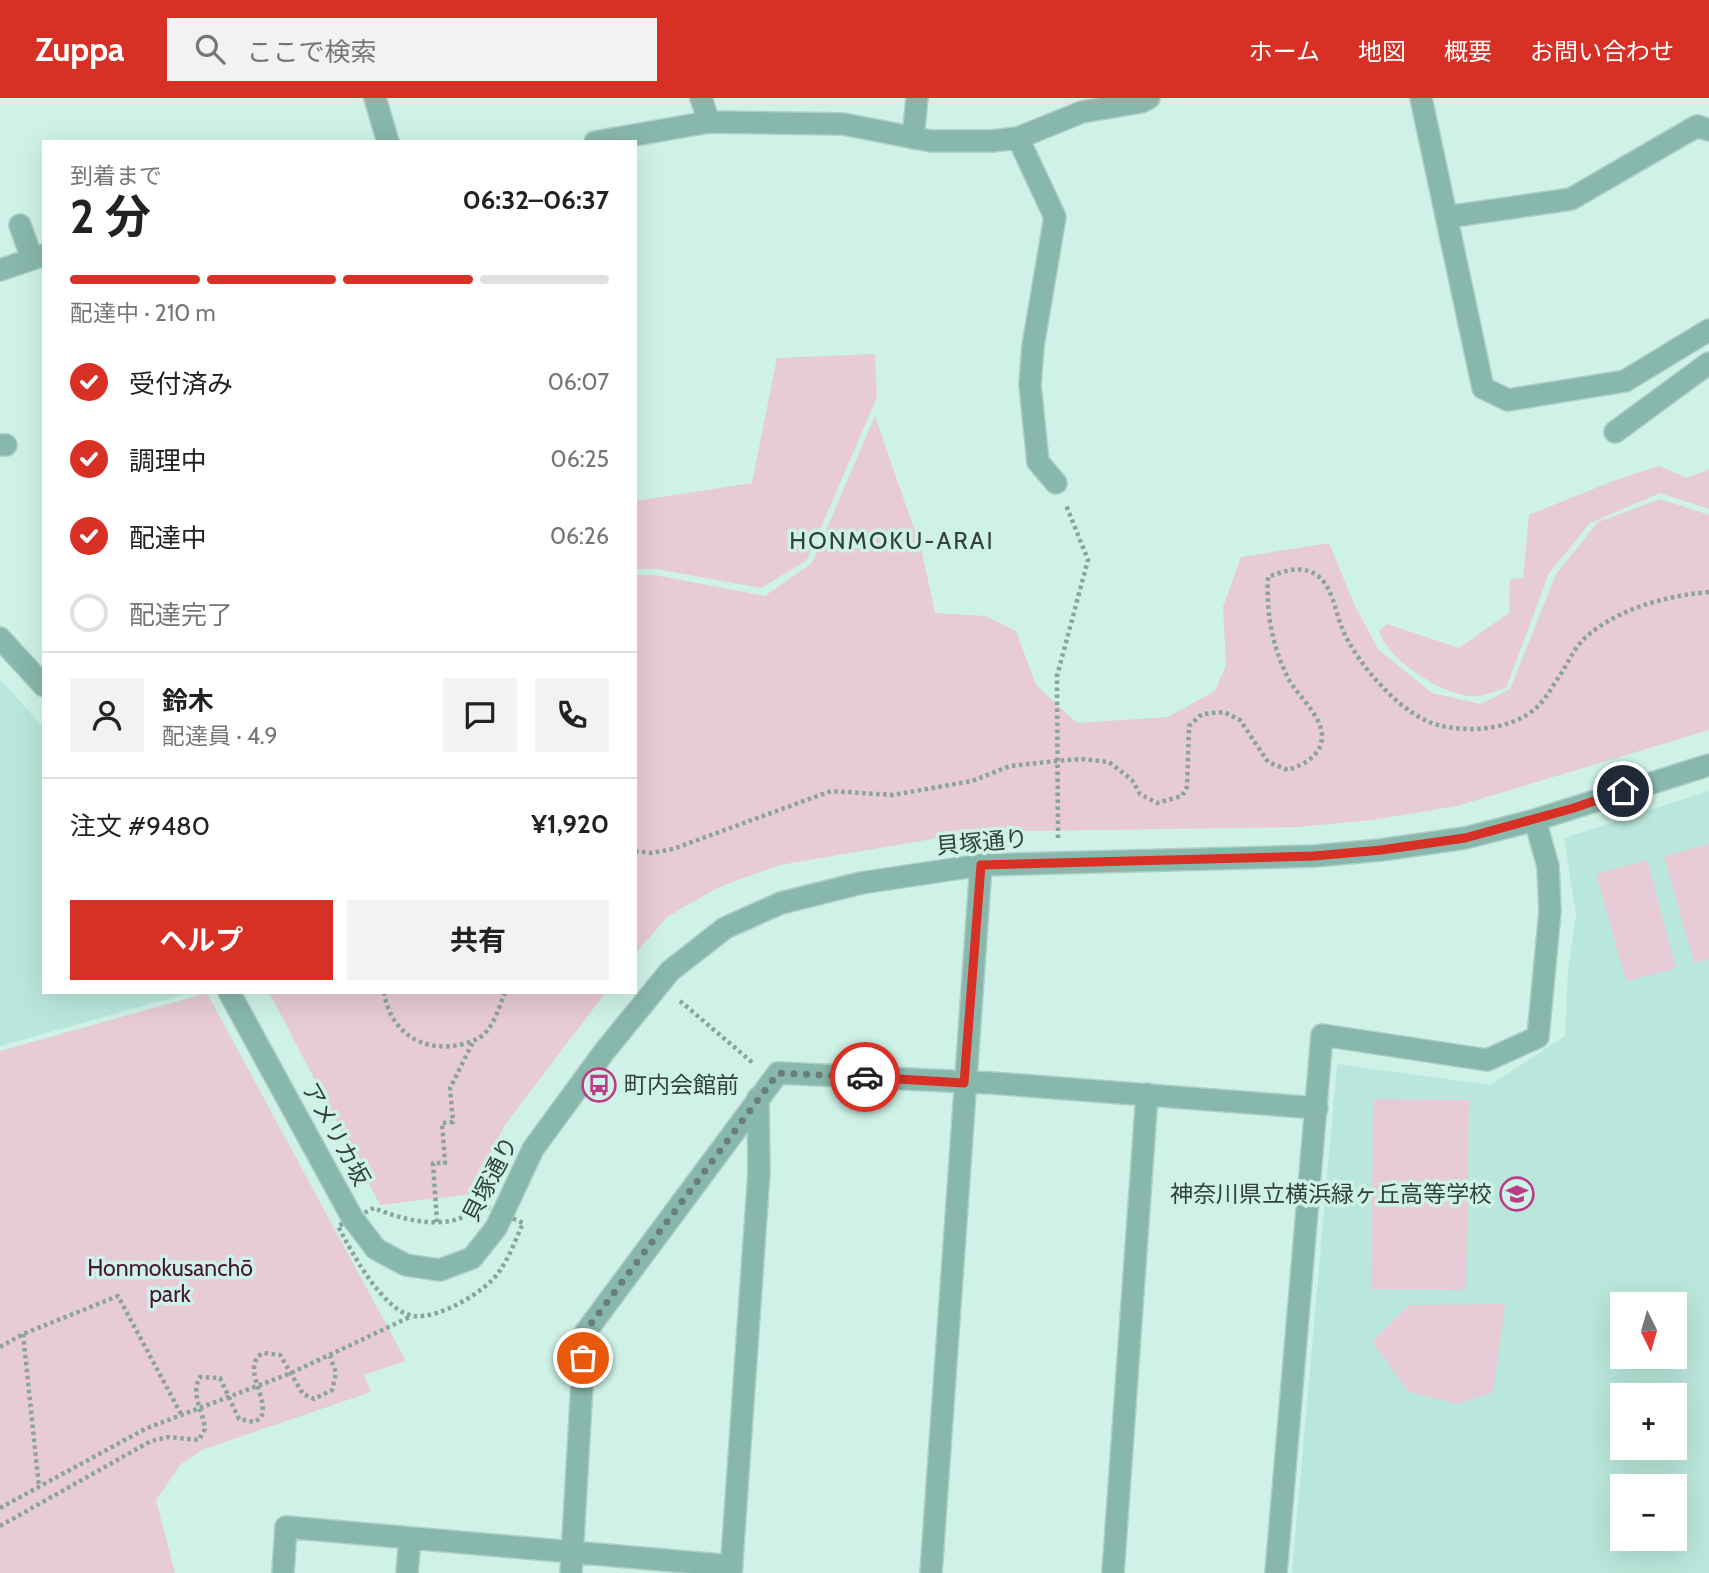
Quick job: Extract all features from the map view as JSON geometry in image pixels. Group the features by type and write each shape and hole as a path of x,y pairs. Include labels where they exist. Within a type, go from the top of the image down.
{"street":[{"path":"375,98 387,140"},
{"path":"701,98 709,122"},
{"path":"913,138 917,98"},
{"path":"606,140 709,122 843,124 931,141 992,141 1018,138 1083,112 1149,98"},
{"path":"1421,98 1483,388 1508,400 1625,381 1709,330"},
{"path":"1447,217 1570,199 1697,126 1709,130"},
{"path":"1018,138 1055,217 1033,346 1030,385 1038,462 1056,483"},
{"path":"0,270 38,257 20,225"},
{"path":"1615,432 1709,363"},
{"path":"0,639 42,684"},
{"name":"貝塚通り","path":"426,1269 455,1267 472,1258 485,1245 504,1214 533,1149 604,1052 670,971 725,928 780,903 861,883 981,865 1314,856 1465,838 1535,820 1709,765"},
{"path":"1276,1573 1322,1035 1487,1060 1538,1037 1550,911 1548,866 1535,820"},
{"path":"931,1573 981,865"},
{"name":"アメリカ坂","path":"230,994 353,1219 376,1249 406,1265 426,1269"},
{"path":"571,1562 584,1333 778,1073 1147,1094 1317,1108"},
{"path":"1113,1573 1147,1094"},
{"path":"283,1573 286,1527 410,1538 571,1562 732,1570 759,1172 758,1098"},
{"path":"407,1573 410,1538"}],"path":[{"path":"1056,483 1088,560 1057,676 1056,761 1061,863"},
{"path":"637,851 651,853 673,849 831,791 893,795 971,781 1010,766 1056,761 1081,759 1109,762 1132,780 1140,794 1157,803 1167,802 1182,796 1187,787 1189,726 1202,714 1216,711 1240,720 1268,762 1288,770 1307,764 1320,748 1322,733 1288,678 1272,634 1266,604 1268,577 1285,570 1304,569 1318,576 1329,590 1343,631 1383,688 1409,710 1437,725 1466,731 1521,718 1540,704 1584,638 1614,619 1650,602 1709,592"},
{"path":"660,983 772,1079"},
{"path":"385,994 393,1019 405,1035 425,1046 450,1047 474,1040 491,1026 504,994"},
{"path":"437,1222 433,1163 445,1163 442,1123 453,1122 450,1088 474,1040"},
{"path":"374,1208 414,1221 437,1222 462,1217 481,1204"},
{"path":"0,1347 23,1334 118,1296 181,1414"},
{"path":"0,1508 145,1429 291,1373 413,1316"},
{"path":"23,1334 39,1487"},
{"path":"0,1525 151,1441 168,1437 199,1440 205,1429 195,1386 200,1377 220,1378 239,1419 254,1422 261,1418 264,1404 254,1363 264,1353 280,1354 303,1394 318,1398 332,1390 335,1381 330,1356"}],"shaded area":[{"path":"0,679 42,726 42,994 185,994 0,1046"},
{"name":"神奈川県立横浜緑ヶ丘高等学校","path":"1709,791 1709,1573 1292,1573 1337,1064 1490,1085 1565,1036 1568,971 1576,915 1564,838"}],"green space":[{"path":"875,354 877,397 807,560 761,588 656,569 637,569 637,501 752,483 777,358"},
{"path":"875,416 922,552 935,613 986,616 1016,631 1036,685 1077,723 1168,717 1215,691 1226,665 1223,607 1241,557 1329,543 1354,604 1378,649 1432,693 1481,704 1510,689 1556,574 1598,522 1660,499 1709,515 1709,730 1457,806 1372,820 1298,827 973,832 780,865 719,887 667,917 637,952 637,575 654,575 765,596 812,563"},
{"path":"1659,466 1687,478 1709,469 1709,509 1660,493 1590,523 1549,573 1506,688 1479,696 1466,696 1451,691 1436,685 1406,665 1384,641 1379,630 1387,624 1459,648 1509,613 1510,579 1523,578 1529,515 1613,481"},
{"path":"1709,844 1709,959 1694,963 1664,856"},
{"path":"1647,860 1676,968 1626,981 1596,874"},
{"name":"Honmokusanchō park","path":"208,994 406,1361 364,1375 371,1392 204,1449 181,1464 156,1500 175,1573 0,1573 0,1051"},
{"path":"270,994 604,994 504,1126 473,1194 380,1205"},
{"path":"1373,1099 1469,1100 1466,1290 1371,1289"},
{"path":"1505,1304 1493,1392 1458,1404 1409,1392 1372,1342 1409,1305"}],"way so far":[{"path":"583,1358 584,1333 778,1073 865,1077"}],"place":[{"name":"町内会館前","path":"599,1085"},
{"name":"神奈川県立横浜緑ヶ丘高等学校","path":"1517,1194"}],"district":[{"name":"HONMOKU-ARAI","path":"892,540"}],"route":[{"path":"865,1077 964,1083 981,865 1237,859 1381,850 1465,838 1535,820 1623,791"}]}
